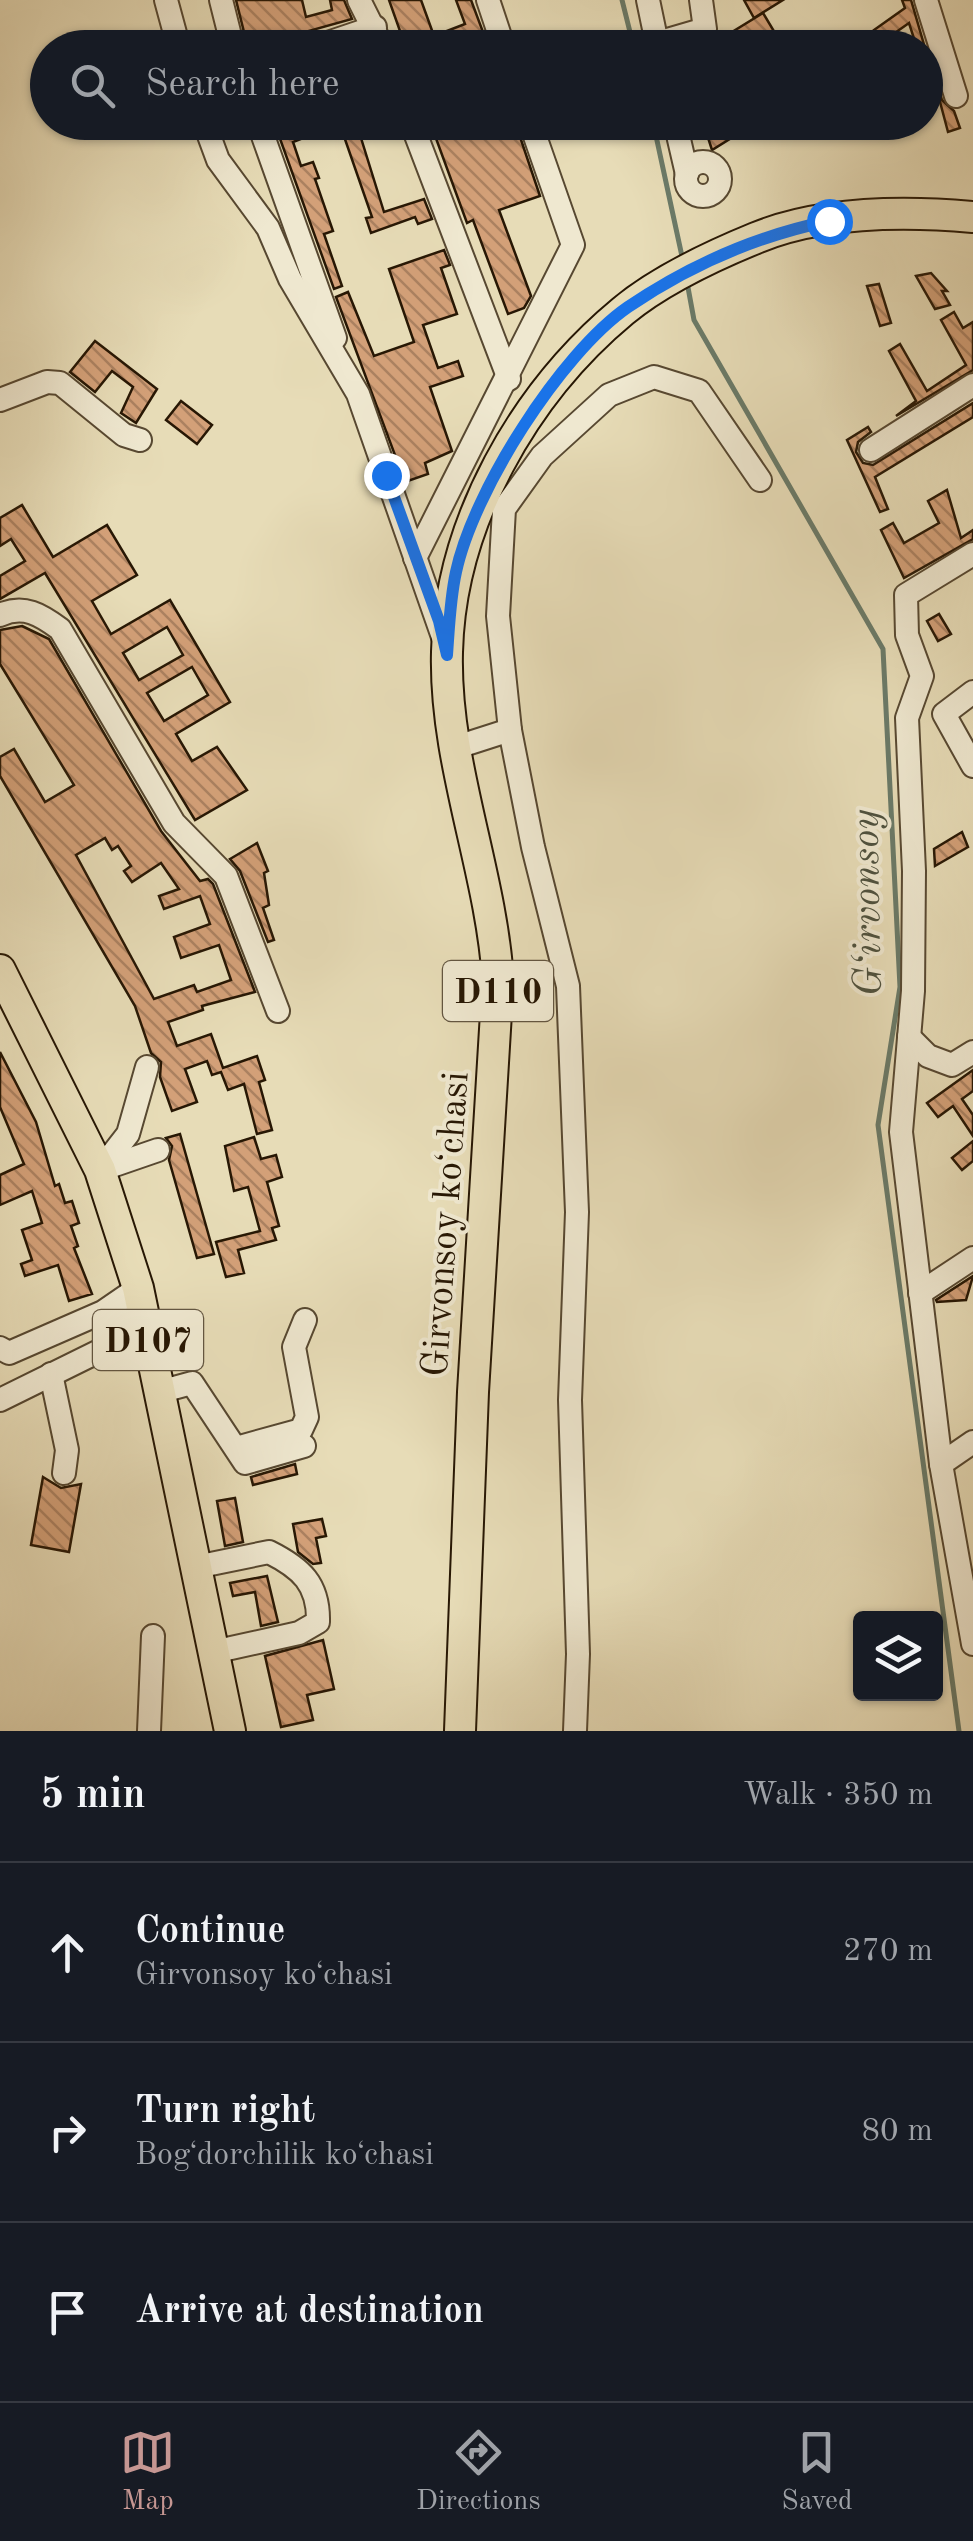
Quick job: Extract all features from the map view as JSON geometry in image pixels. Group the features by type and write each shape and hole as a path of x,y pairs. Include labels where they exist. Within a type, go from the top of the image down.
{"main road":[{"name":"Girvonsoy koʻchasi","path":"460,1731 474,1392 498,980 494,920 456,747 447,655 456,570 495,472 554,386 625,309 758,237 863,217 973,216"},
{"name":"D107","path":"0,970 100,1170 138,1288 230,1731"}],"street":[{"path":"166,0 174,30"},
{"path":"221,0 229,30"},
{"path":"359,0 375,30"},
{"path":"488,0 498,30"},
{"path":"648,0 655,30"},
{"path":"700,0 702,30"},
{"path":"926,0 935,30"},
{"path":"943,54 956,96"},
{"path":"211,140 218,160 268,228 290,279 347,375"},
{"path":"264,140 416,558 447,655"},
{"path":"419,140 508,379"},
{"path":"416,558 573,245 536,140"},
{"path":"679,140 687,174"},
{"path":"575,1731 578,1654 570,1400 577,1212 568,986 533,847 510,730 498,616 504,509 542,456 609,395 654,377 698,391 760,480"},
{"path":"0,400 47,382 60,383 124,436 140,440"},
{"path":"871,450 973,385"},
{"path":"972,1635 941,1464 900,1132 909,1037 914,871 907,718 922,676 907,635 906,595 973,554"},
{"path":"0,615 11,610 38,612 60,629 174,823 226,876 278,1012"},
{"path":"973,692 944,714 973,766"},
{"path":"456,747 510,730"},
{"path":"909,1037 928,1056 952,1066 973,1052"},
{"path":"100,1170 128,1134 146,1067"},
{"path":"100,1170 158,1150"},
{"path":"920,1292 973,1258"},
{"path":"3,1355 103,1312 138,1288"},
{"path":"236,1448 301,1430 307,1417 294,1347 305,1320"},
{"path":"0,1400 146,1328"},
{"path":"51,1374 67,1450 64,1473"},
{"path":"159,1392 192,1384 245,1462 304,1446"},
{"path":"941,1464 973,1442"},
{"path":"196,1567 269,1552 304,1571 319,1604 318,1622 298,1633 213,1652"},
{"path":"149,1731 152,1636"}],"building":[{"path":"236,0 302,0 306,17 332,10 330,0 344,0 352,19 313,30 244,30"},
{"path":"389,0 421,0 432,30 400,30"},
{"path":"456,0 471,0 482,30 450,30 465,24"},
{"path":"744,0 783,0 754,18"},
{"path":"902,0 911,0 920,30 911,30 909,23 899,30 874,30 905,8"},
{"path":"763,13 773,30 735,30"},
{"path":"943,101 954,111 960,128 948,132"},
{"path":"280,140 298,140 293,142 301,166 313,162 319,178 315,179 333,231 324,234 342,286 334,289"},
{"path":"345,140 362,140 384,212 424,199 432,219 418,224 415,217 371,233 366,218 372,217"},
{"path":"437,140 521,140 540,196 499,210 531,296 524,308 508,314 473,220 467,223"},
{"path":"709,140 728,140 712,150"},
{"path":"444,250 450,265 441,268 457,314 423,325 438,368 458,361 463,376 430,387 452,451 425,463 428,474 405,482 336,297 348,292 374,356 414,342 389,269"},
{"path":"931,273 947,291 942,291 950,305 935,309 916,276"},
{"path":"879,284 891,323 880,326 867,286"},
{"path":"954,312 963,328 973,322 973,370 896,416 916,401 889,351 900,344 927,391 966,365 941,320"},
{"path":"95,341 157,389 136,423 121,413 133,387 112,371 95,392 70,372"},
{"path":"181,401 212,425 197,444 166,420"},
{"path":"973,403 973,417 875,477 888,509 880,512 847,440 868,427 871,432 858,442 856,452 863,463 873,465"},
{"path":"947,490 961,538 973,530 973,539 904,578 881,530 893,523 904,543 939,523 928,501"},
{"path":"22,505 53,557 107,525 137,575 92,601 111,634 170,600 230,702 176,734 192,761 217,747 247,790 195,820 45,573 0,599 0,576 25,561 11,539 0,546 0,518","holes":["167,627 183,655 139,680 123,653","192,667 208,695 164,721 147,693"]},
{"path":"939,614 951,634 938,641 927,621"},
{"path":"22,626 49,639 161,831 200,881 208,879 213,884 255,992 202,1006 203,1010 168,1022 177,1046 211,1034 223,1068 257,1056 265,1080 259,1082 272,1130 257,1134 244,1084 228,1090 221,1072 212,1075 207,1061 185,1069 197,1102 172,1111 160,1077 161,1062 151,1053 135,1006 0,776 0,757 14,749 45,802 74,785 0,664 0,630","holes":["105,838 112,850 118,846 131,866 124,871 132,882 161,863 179,889 159,896 164,909 200,896 210,924 174,937 181,958 219,945 231,980 197,992 194,985 154,999 76,855"]},
{"path":"962,832 968,847 935,866 934,849"},
{"path":"257,843 268,871 264,873 269,905 263,908 274,940 268,942 240,871 230,859"},
{"path":"0,1052 36,1122 55,1186 59,1184 65,1203 72,1201 79,1223 71,1226 78,1246 74,1248 92,1294 69,1301 58,1265 25,1276 21,1264 32,1260 22,1230 42,1223 32,1191 0,1205 0,1175 24,1164 0,1107"},
{"path":"973,1070 973,1091 962,1099 973,1115 973,1136 953,1106 938,1117 927,1103"},
{"path":"180,1134 214,1254 197,1258 169,1160 172,1146 166,1138"},
{"path":"254,1137 261,1159 276,1155 282,1177 267,1182 279,1226 272,1228 276,1240 238,1250 244,1273 226,1277 216,1242 260,1231 248,1187 234,1191 225,1146"},
{"path":"973,1141 973,1161 962,1170 952,1158"},
{"path":"973,1276 966,1300 937,1302 936,1300"},
{"path":"295,1464 297,1474 253,1485 251,1477"},
{"path":"43,1477 61,1488 81,1484 69,1552 31,1545"},
{"path":"235,1498 243,1542 225,1546 217,1501"},
{"path":"322,1519 326,1536 316,1538 321,1563 313,1564 298,1552 293,1524"},
{"path":"267,1576 278,1622 261,1626 255,1592 233,1596 230,1583"},
{"path":"323,1640 334,1689 307,1695 313,1720 281,1727 265,1656"}],"waterway":[{"name":"G‘irvonsoy","path":"622,0 630,30"},
{"name":"G‘irvonsoy","path":"657,140 683,261"},
{"name":"G‘irvonsoy","path":"687,282 694,320 883,649 900,987 878,1125 959,1731"}],"route":[{"path":"386,475 439,621 447,655 456,570 483,496 523,427 588,346 625,309 690,271 758,237 829,221"}]}
